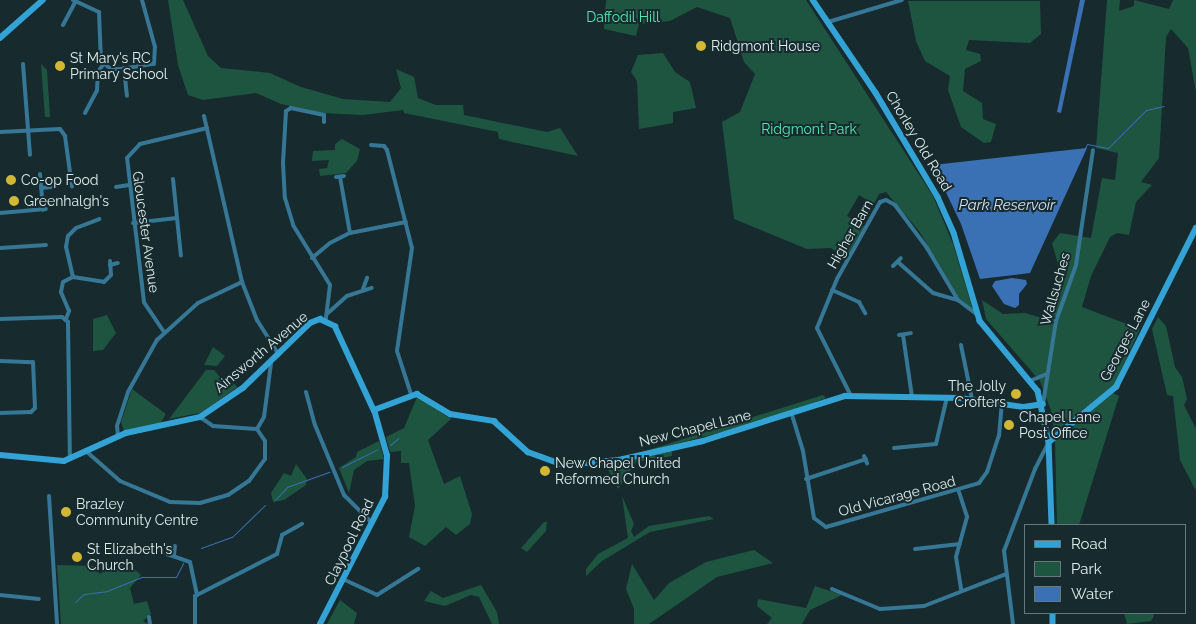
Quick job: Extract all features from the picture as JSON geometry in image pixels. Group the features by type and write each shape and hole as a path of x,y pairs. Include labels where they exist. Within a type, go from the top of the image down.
{"street":[{"path":"0,38 44,0"},
{"path":"62,25 74,1 99,12 99,48 104,63 111,69 154,64 155,47 142,0"},
{"name":"Chorley Old Road","path":"813,0 938,197 954,233 979,315 1032,380 1043,404 1049,442 1052,524"},
{"path":"828,22 902,0"},
{"path":"85,113 97,90 98,72 104,63"},
{"path":"23,64 30,155"},
{"path":"124,68 128,96"},
{"path":"324,122 324,116 293,108 284,114 285,198 293,225 330,285 327,316"},
{"path":"204,116 242,282 257,320 279,355"},
{"path":"0,132 58,128 65,136 72,187"},
{"name":"Gloucester Avenue","path":"164,332 144,302 126,158 140,144 207,128"},
{"path":"374,410 411,394 396,351 412,256 406,222 385,147 388,142"},
{"path":"371,145 385,147"},
{"name":"Wallsuches","path":"1043,404 1056,321 1076,265 1092,150"},
{"path":"0,213 44,210 40,174"},
{"path":"340,177 350,233"},
{"path":"173,178 181,256"},
{"path":"116,187 129,185"},
{"path":"41,188 52,187"},
{"name":"Higher Barn","path":"851,396 818,333 832,290 880,202 886,200 916,232 958,300"},
{"path":"134,223 177,218"},
{"path":"73,276 66,247 73,230 99,219"},
{"path":"312,258 350,233 406,222"},
{"path":"69,225 73,230"},
{"name":"Georges Lane","path":"1049,442 1119,383 1196,228"},
{"path":"0,248 46,246"},
{"path":"894,266 899,263 901,258"},
{"path":"73,276 104,282 111,275 110,263 118,263"},
{"path":"899,263 933,293 958,300 979,315"},
{"path":"0,454 70,460 70,327 66,319 69,307 61,288 73,276"},
{"path":"364,289 367,278"},
{"path":"118,437 117,426 130,388 147,353 164,332 198,303 242,282"},
{"path":"327,316 347,296 372,288"},
{"path":"832,290 859,302 865,313"},
{"name":"Ainsworth Avenue","path":"70,460 118,437 160,424 200,417 271,364 310,324 327,316 338,332 374,410"},
{"path":"0,319 66,319"},
{"path":"912,333 901,335 912,397"},
{"path":"961,345 972,399"},
{"path":"0,361 33,362 35,408 31,412 0,413"},
{"path":"257,429 264,417 271,364"},
{"path":"1032,380 1047,374"},
{"path":"306,392 315,426 344,494 373,523"},
{"name":"New Chapel Lane","path":"411,394 455,415 494,421 528,452 564,466 619,460 792,415 851,396 947,397 1024,407 1043,404"},
{"path":"894,448 936,444 947,397"},
{"name":"Old Vicarage Road","path":"792,415 814,518 826,527 959,492 984,478 999,436 1002,404"},
{"name":"Claypool Road","path":"320,624 345,580 384,497 388,472 374,410"},
{"path":"200,417 213,426 257,429"},
{"path":"86,452 102,468 138,490 170,502 200,503 236,491 262,467 266,446 257,429"},
{"path":"1013,624 1006,574 1005,546 1049,442"},
{"path":"806,479 866,459"},
{"path":"959,492 967,518 956,562 961,590"},
{"path":"49,496 57,624"},
{"path":"195,624 192,601 197,595 277,554 282,535 302,524"},
{"path":"915,549 960,544"},
{"path":"174,555 175,546"},
{"path":"167,554 190,562 197,595"},
{"path":"345,580 377,595 418,569"},
{"path":"832,589 884,609 927,605 961,590 1006,574"},
{"path":"0,595 39,599"}],"green space":[{"path":"168,0 183,0 208,56 221,68 270,73 301,87 343,99 390,102 401,88 396,69 414,77 418,98 436,105 463,105 464,115 547,132 560,128 578,156 499,139 498,132 404,113 403,110 363,115 321,113 281,104 256,93 203,100 188,95 178,65"},
{"name":"Ridgmont Park","path":"606,0 806,0 933,196 953,244 973,310 960,299 919,231 886,192 879,194 874,204 859,195 847,216 864,226 846,259 831,248 807,249 734,219 722,122 740,112 755,74 744,62 730,18 697,7 670,21 639,24 636,36 604,29"},
{"path":"1107,0 1120,0 1119,11 1134,6 1134,0 1169,9 1173,0 1196,0 1196,92 1188,48 1171,29 1166,37 1159,158 1141,182 1152,185 1136,202 1129,235 1117,233 1110,237 1091,276 1082,307 1140,329 1114,385 1054,433 1052,413 1040,381 986,319 982,300 1003,314 1025,313 1042,318 1048,314 1053,306 1054,282 1060,271 1052,243 1060,233 1091,238 1102,178 1115,180 1118,153 1096,148"},
{"path":"908,1 1040,1 1041,34 1030,43 969,40 966,50 980,54 981,61 965,69 963,91 982,103 983,119 996,124 991,142 984,143 961,127 948,90 950,76 925,61 916,41"},
{"path":"663,53 675,72 690,82 696,108 673,112 673,123 639,129 637,81 631,72 638,55"},
{"path":"41,64 47,70 50,117 45,117"},
{"path":"342,139 360,149 357,161 346,173 320,176 319,169 327,168 329,160 312,161 313,151 335,150 335,144"},
{"path":"107,315 116,333 103,350 93,351 93,319"},
{"path":"1158,317 1166,326 1175,367 1182,377 1187,399 1184,405 1196,429 1196,491 1180,460 1173,396 1167,395 1152,329"},
{"path":"213,347 225,356 217,366 204,365"},
{"path":"206,370 214,370 226,384 229,380 238,387 200,413 169,419"},
{"path":"132,389 166,414 160,424 124,431 121,422"},
{"path":"1113,393 1119,396 1079,524 1057,524 1055,440"},
{"path":"823,395 826,398 765,421 636,454"},
{"path":"417,397 451,419 428,440 444,484 460,476 472,514 470,524 456,535 446,527 425,546 409,537 415,506 409,463 401,463 401,451 390,452 386,437 404,428"},
{"path":"379,441 384,459 367,461 354,470 349,493 339,468 356,457 357,452"},
{"path":"672,450 672,456 636,462 618,489 604,462"},
{"path":"296,464 307,479 306,485 284,500 273,502 271,493 284,473 291,476"},
{"path":"622,496 634,524 631,531 634,537 649,526 709,516 714,519 650,532 602,561 586,576 586,569 598,554 628,538"},
{"path":"544,522 547,522 546,531 527,552 521,548"},
{"path":"754,550 773,563 717,577 649,624 634,624 634,609 626,589 632,564 654,600 669,583 706,562"},
{"path":"124,560 141,575 130,588 134,604 147,601 151,614 143,621 148,624 61,624 57,565 98,566 99,574"},
{"path":"481,585 497,612 499,624 492,624 479,597 471,595 445,606 424,601 431,591 443,598"},
{"path":"815,586 842,595 810,610 802,624 767,624 772,618 757,606 758,599 806,608"},
{"path":"340,600 357,613 354,624 327,624"},
{"path":"1124,614 1153,614 1151,621 1127,624"}],"water":[{"path":"1080,0 1085,0 1061,113 1057,112"},
{"name":"Park Reservoir","path":"1087,148 1030,273 980,279 961,224 933,165"},
{"path":"1012,278 1026,280 1027,284 1019,294 1019,305 1015,308 1004,304 992,286 995,281"}],"waterway":[{"path":"1085,148 1087,144 1108,148 1146,110 1164,106"},
{"path":"390,445 399,438"},
{"path":"342,467 378,449"},
{"path":"275,500 287,487 329,472"},
{"path":"201,548 232,537 265,505"},
{"path":"75,602 84,594 107,591 142,577 176,577 183,563"}],"place":[{"name":"Ridgmont House","path":"701,46"},
{"name":"St Mary's RC Primary School","path":"60,66"},
{"name":"Co-op Food","path":"11,180"},
{"name":"Greenhalgh's","path":"14,201"},
{"name":"The Jolly Crofters","path":"1016,394"},
{"name":"Chapel Lane Post Office","path":"1009,425"},
{"name":"New Chapel United Reformed Church","path":"545,471"},
{"name":"Brazley Community Centre","path":"66,512"},
{"name":"St Elizabeth's Church","path":"77,557"}],"park label":[{"name":"Daffodil Hill","path":"623,17"}]}
